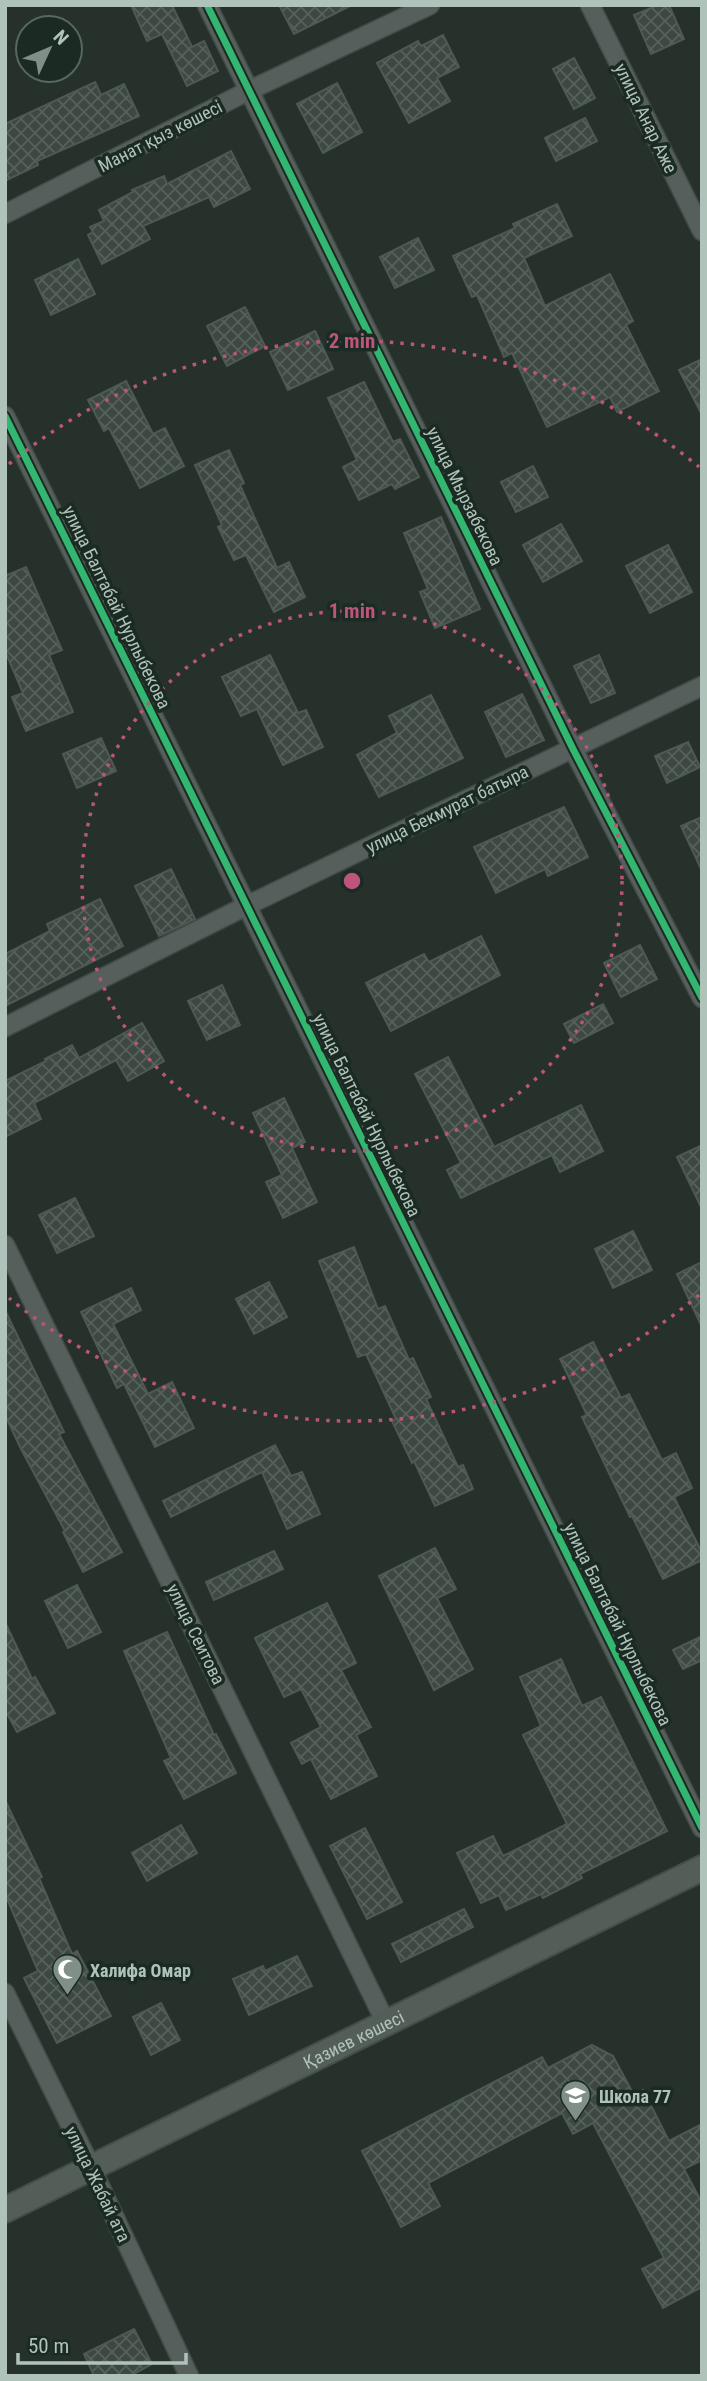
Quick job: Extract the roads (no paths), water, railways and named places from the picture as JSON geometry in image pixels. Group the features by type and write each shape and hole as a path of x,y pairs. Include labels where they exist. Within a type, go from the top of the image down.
{"street":[{"name":"улица Мырзабекова","path":"207,5 573,749 702,998"},
{"name":"Манат қыз көшесі","path":"5,214 248,91 430,5"},
{"name":"улица Анар Аже","path":"590,5 702,231"},
{"name":"улица Балтабай Нурлыбекова","path":"5,416 702,1828"},
{"name":"улица Бекмурат батыра","path":"5,1027 246,906 702,687"},
{"name":"улица Сеитова","path":"5,1245 386,2023"},
{"name":"Қазиев көшесі","path":"5,2210 702,1868"},
{"name":"улица Жабай ата","path":"5,1993 91,2167 189,2376"}],"place":[{"name":"Халифа Омар","path":"67,1997"},
{"name":"Школа 77","path":"576,2123"}]}
